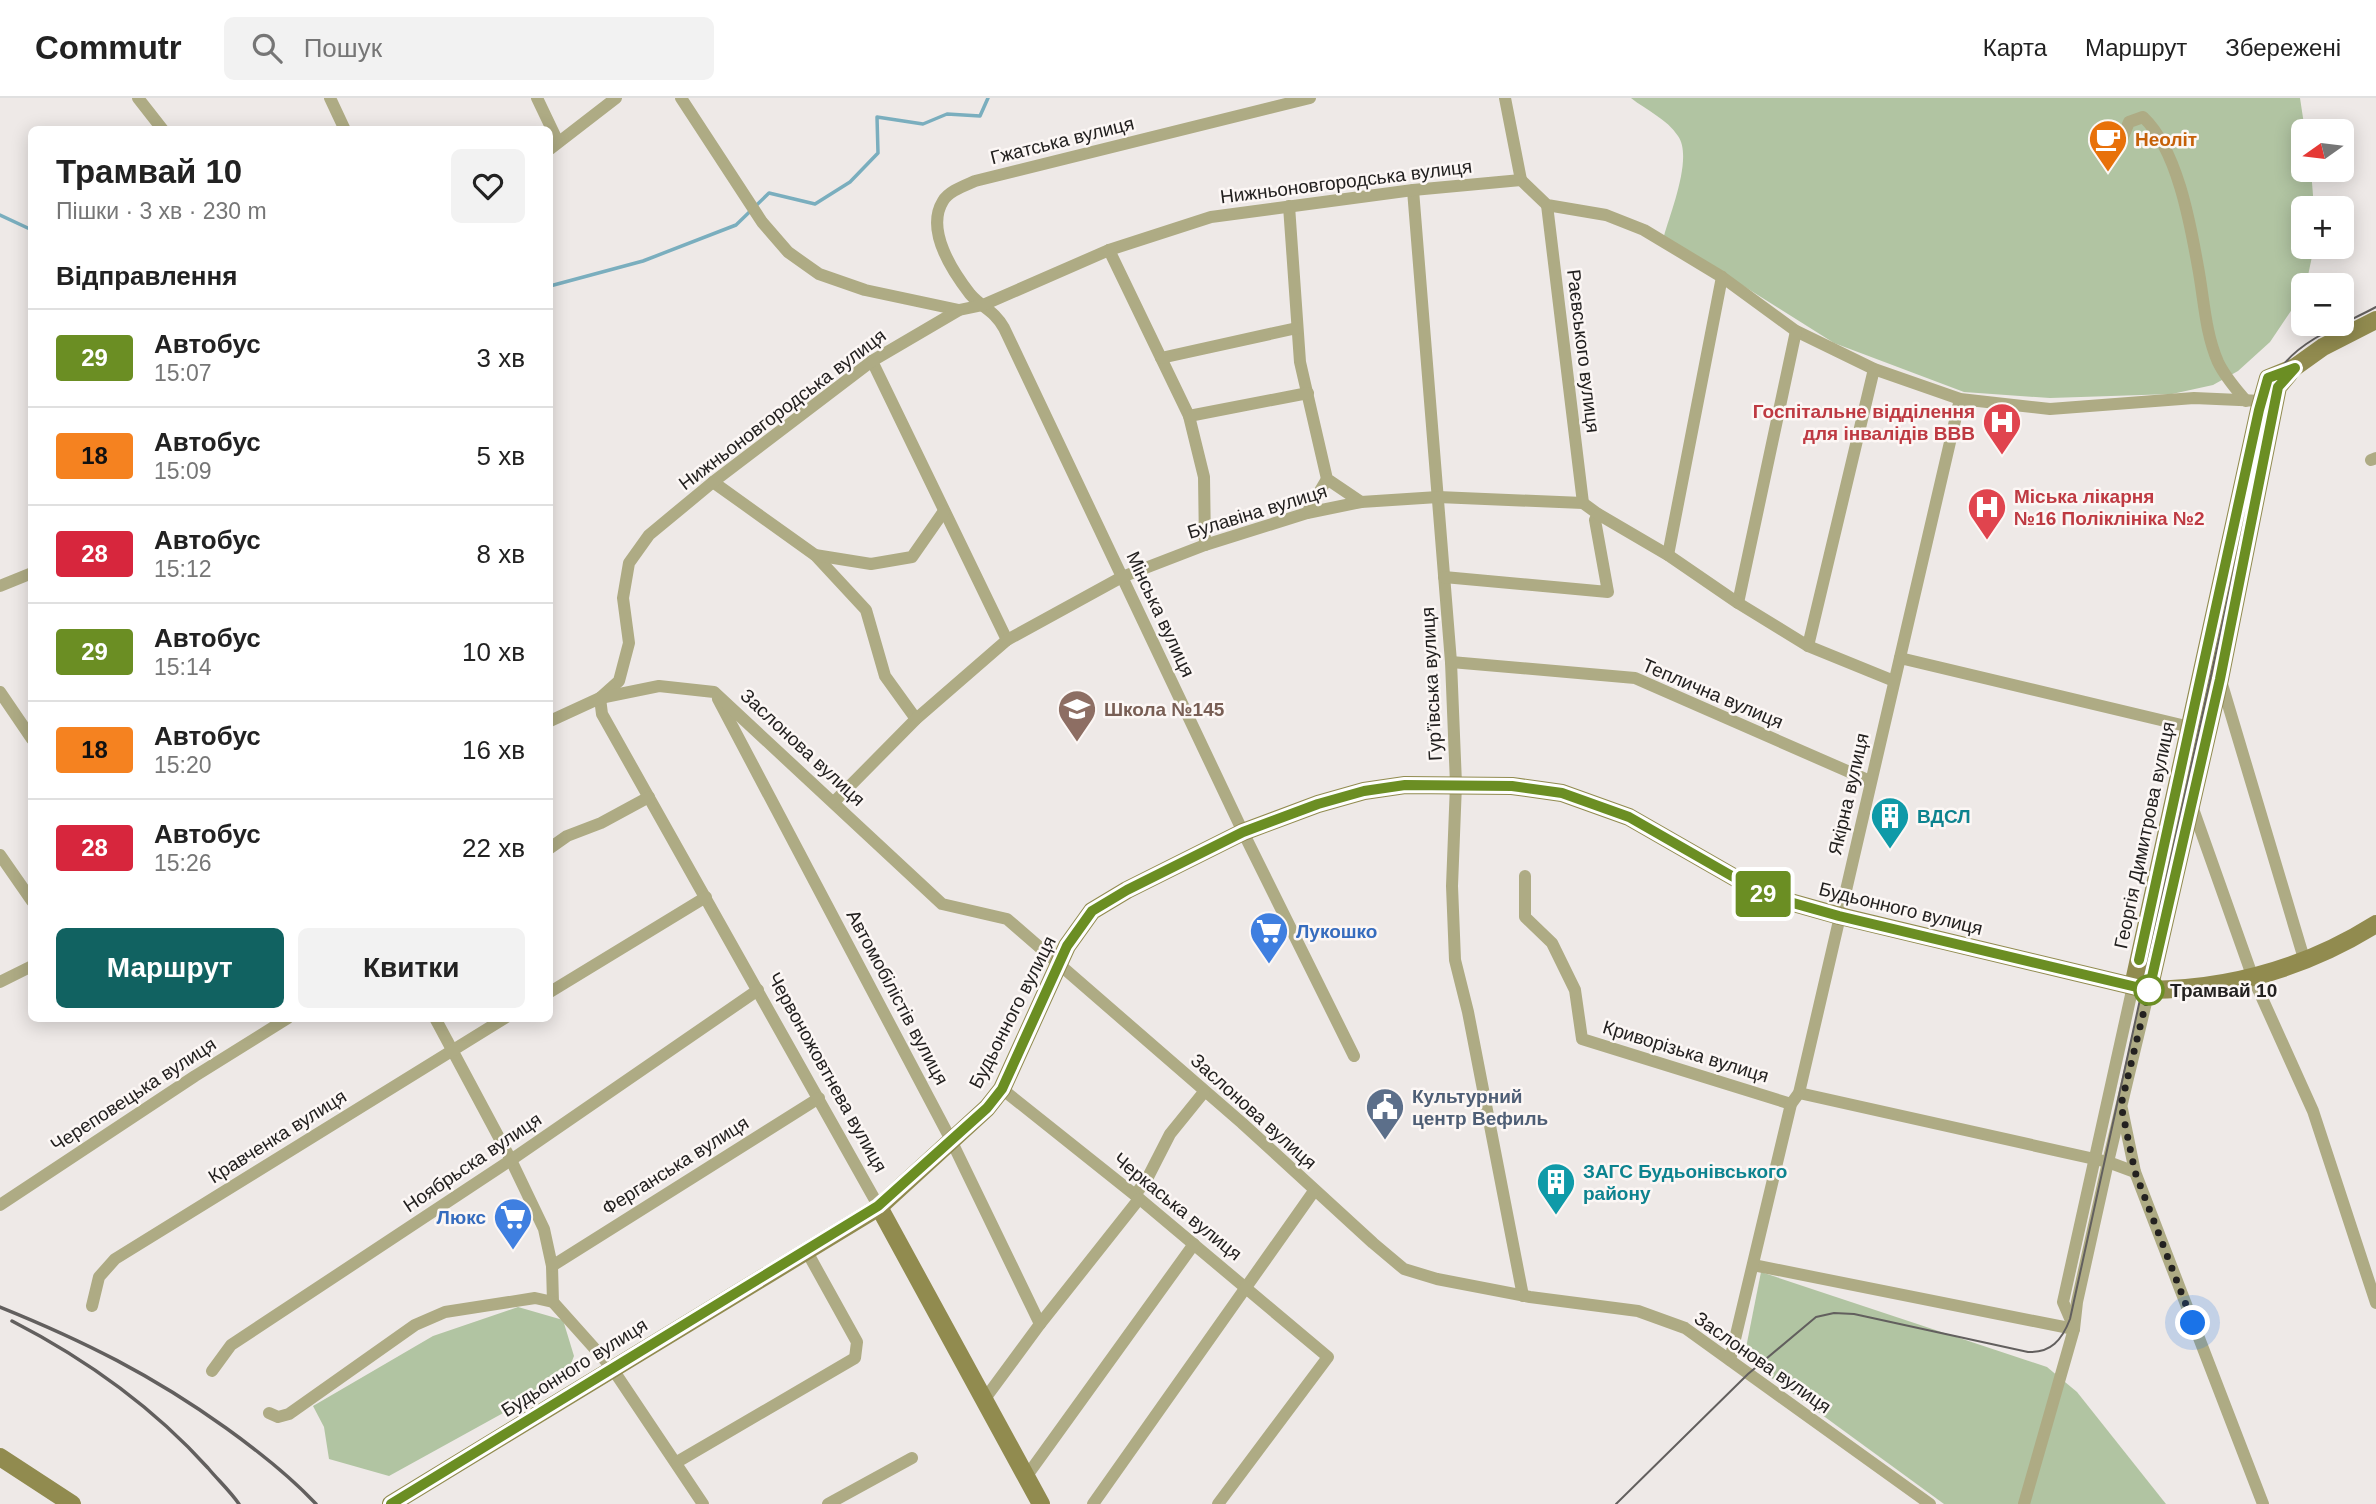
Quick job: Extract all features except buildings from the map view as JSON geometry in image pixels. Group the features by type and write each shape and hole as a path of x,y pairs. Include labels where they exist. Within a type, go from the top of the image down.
{"main road":[{"name":"Георгія Димитрова вулиця","path":"2141,988 2192,806 2278,387 2295,368 2323,348 2376,320"},
{"name":"Георгія Димитрова вулиця","path":"2141,988 2189,727 2254,401 2268,378 2295,368"},
{"name":"Будьонного вулиця","path":"391,1504 878,1206 987,1108 1002,1089 1067,946 1092,911 1127,890 1243,832 1318,804 1364,791 1405,785 1512,786 1562,793 1629,817 1765,895 1839,916 2141,988 2181,990 2253,978 2305,962 2376,924"},
{"name":"Червоножовтнева вулиця","path":"878,1206 1041,1504"},
{"path":"0,1457 72,1504"}],"street":[{"path":"138,98 160,126"},
{"path":"330,98 343,126"},
{"path":"537,98 547,126"},
{"path":"554,146 615,98"},
{"path":"681,98 762,222 788,252 819,274 865,290 959,310"},
{"name":"Гжатська вулиця","path":"983,305 972,297 940,245 938,213 944,200 953,192 975,181 1310,98"},
{"path":"1505,98 1521,180 1547,205 1606,215 1644,230 1722,277 1797,331 1874,369 1960,399 2050,409 2194,398 2254,401"},
{"path":"2121,142 2129,122 2143,117 2156,129 2177,176 2198,268 2205,319 2218,361 2229,381 2254,401"},
{"name":"Нижньоновгородська вулиця","path":"600,698 619,681 629,643 623,598 629,563 649,535 713,482 872,361 959,310 983,305 1109,250 1210,218 1413,190 1521,180"},
{"name":"Гур’ївська вулиця","path":"1413,190 1451,663 1456,784 1452,886 1455,960 1468,1012 1523,1296"},
{"name":"Раєвського вулиця","path":"1547,205 1583,503"},
{"path":"1289,206 1300,362 1327,479 1307,513"},
{"path":"1109,250 1189,416 1204,477 1205,545"},
{"path":"1668,555 1722,277"},
{"name":"Мінська вулиця","path":"983,305 993,312 1004,328 1243,832 1354,1056"},
{"path":"1161,358 1297,328"},
{"path":"1738,603 1797,331"},
{"path":"872,361 1007,640"},
{"path":"1808,646 1874,369"},
{"path":"1189,416 1308,393"},
{"name":"Якірна вулиця","path":"1730,1360 1791,1104 1799,1093 1960,399"},
{"path":"1327,479 1361,502"},
{"path":"713,482 815,555 866,610 885,676 916,719"},
{"name":"Булавіна вулиця","path":"834,802 916,719 1007,640 1122,577 1205,545 1307,513 1361,502 1438,497 1583,503"},
{"path":"1583,503 1808,646 1894,681"},
{"path":"815,555 871,565 912,557 944,511"},
{"path":"1444,577 1608,592 1595,520 1598,514"},
{"path":"0,586 28,575"},
{"path":"1900,658 2189,727"},
{"name":"Теплична вулиця","path":"1451,663 1635,678 1870,781"},
{"path":"2220,679 2305,962"},
{"name":"Заслонова вулиця","path":"600,698 659,686 714,692 942,904 1007,919 1404,1269 1437,1279 1523,1296 1638,1311 1685,1328 1930,1504"},
{"path":"0,692 28,733"},
{"name":"Автомобілістів вулиця","path":"714,692 951,1140 1040,1324"},
{"path":"553,719 600,698"},
{"name":"Червоножовтнева вулиця","path":"600,698 602,714 878,1206"},
{"path":"553,846 567,836 601,823 649,797"},
{"path":"2192,806 2253,978 2312,1111 2376,1303"},
{"path":"0,855 28,895"},
{"name":"Криворізька вулиця","path":"1525,876 1525,917 1552,943 1575,990 1582,1039 1791,1104"},
{"path":"553,990 706,897"},
{"path":"0,982 28,968"},
{"name":"Георгія Димитрова вулиця","path":"2101,1160 2121,1105 2141,988"},
{"name":"Георгія Димитрова вулиця","path":"2024,1504 2074,1329 2101,1160 2141,988"},
{"name":"Ноябрьска вулиця","path":"212,1370 231,1345 511,1160 758,990"},
{"name":"Череповецька вулиця","path":"0,1205 282,1022"},
{"path":"437,1022 511,1160 544,1229 552,1266 553,1302"},
{"name":"Кравченка вулиця","path":"92,1306 99,1278 116,1259 498,1022"},
{"name":"Черкаська вулиця","path":"1002,1089 1137,1197 1328,1357 1218,1504"},
{"path":"985,1400 1137,1197 1170,1134 1204,1092"},
{"path":"1799,1093 2101,1160 2135,1172"},
{"name":"Ферганська вулиця","path":"552,1266 819,1098"},
{"name":"Георгія Димитрова вулиця","path":"2121,1105 2135,1172 2263,1504"},
{"path":"1093,1504 1314,1191"},
{"path":"1026,1477 1194,1244"},
{"path":"677,1462 855,1358 857,1342 806,1250"},
{"path":"1753,1265 2074,1329"},
{"path":"269,1413 278,1417 289,1414 415,1325 445,1312 535,1298 553,1302 612,1368 703,1504"},
{"path":"828,1504 912,1458"}],"green space":[{"path":"1631,98 2300,98 2303,119 2291,119 2291,182 2312,182 2313,196 2291,196 2291,259 2311,259 2309,273 2291,273 2291,311 2270,342 2238,371 2213,385 2172,394 2050,398 1964,392 1834,343 1664,236 1679,184 1683,157 1678,136 1656,115"},
{"path":"1761,1272 2047,1367 2077,1392 2166,1504 1944,1504 1744,1358"},
{"path":"518,1307 563,1320 574,1356 565,1379 389,1476 329,1459 324,1427 313,1406 433,1336"}],"waterway":[{"path":"553,285 643,261 736,225 769,193 815,204 850,182 878,153 877,117 923,124 947,114 980,116 988,98"},
{"path":"0,215 28,228"}],"tram line":[{"path":"1616,1504 1748,1374 1816,1317 1834,1313 1854,1314 2028,1352 2049,1348 2063,1333 2070,1319 2274,388 2283,366 2304,346 2376,307"}],"railway":[{"path":"0,1307 89,1346 144,1375 226,1428 295,1483 316,1504"},
{"path":"12,1321 66,1351 141,1404 187,1445 239,1504"}],"bus line":[{"name":"29","path":"391,1504 878,1206 987,1108 1002,1089 1067,946 1092,911 1127,890 1243,832 1318,804 1364,791 1405,785 1512,786 1562,793 1629,817 1765,895 1839,916 2149,990 2220,679 2278,387 2295,368 2268,378 2259,410 2139,960"}],"place":[{"name":"Неоліт","path":"2108,173"},
{"name":"Госпітальне відділення для інвалідів ВВВ","path":"2002,456"},
{"name":"Міська лікарня №16 Поліклініка №2","path":"1987,541"},
{"name":"Школа №145","path":"1077,743"},
{"name":"ВДСЛ","path":"1890,850"},
{"name":"Лукошко","path":"1269,965"},
{"name":"Трамвай 10","path":"2149,990"},
{"name":"Культурний центр Вефиль","path":"1385,1141"},
{"name":"ЗАГС Будьонівського району","path":"1556,1216"},
{"name":"Люкс","path":"513,1251"}],"route":[{"path":"2149,990 2121,1105 2135,1172 2193,1323"}]}
